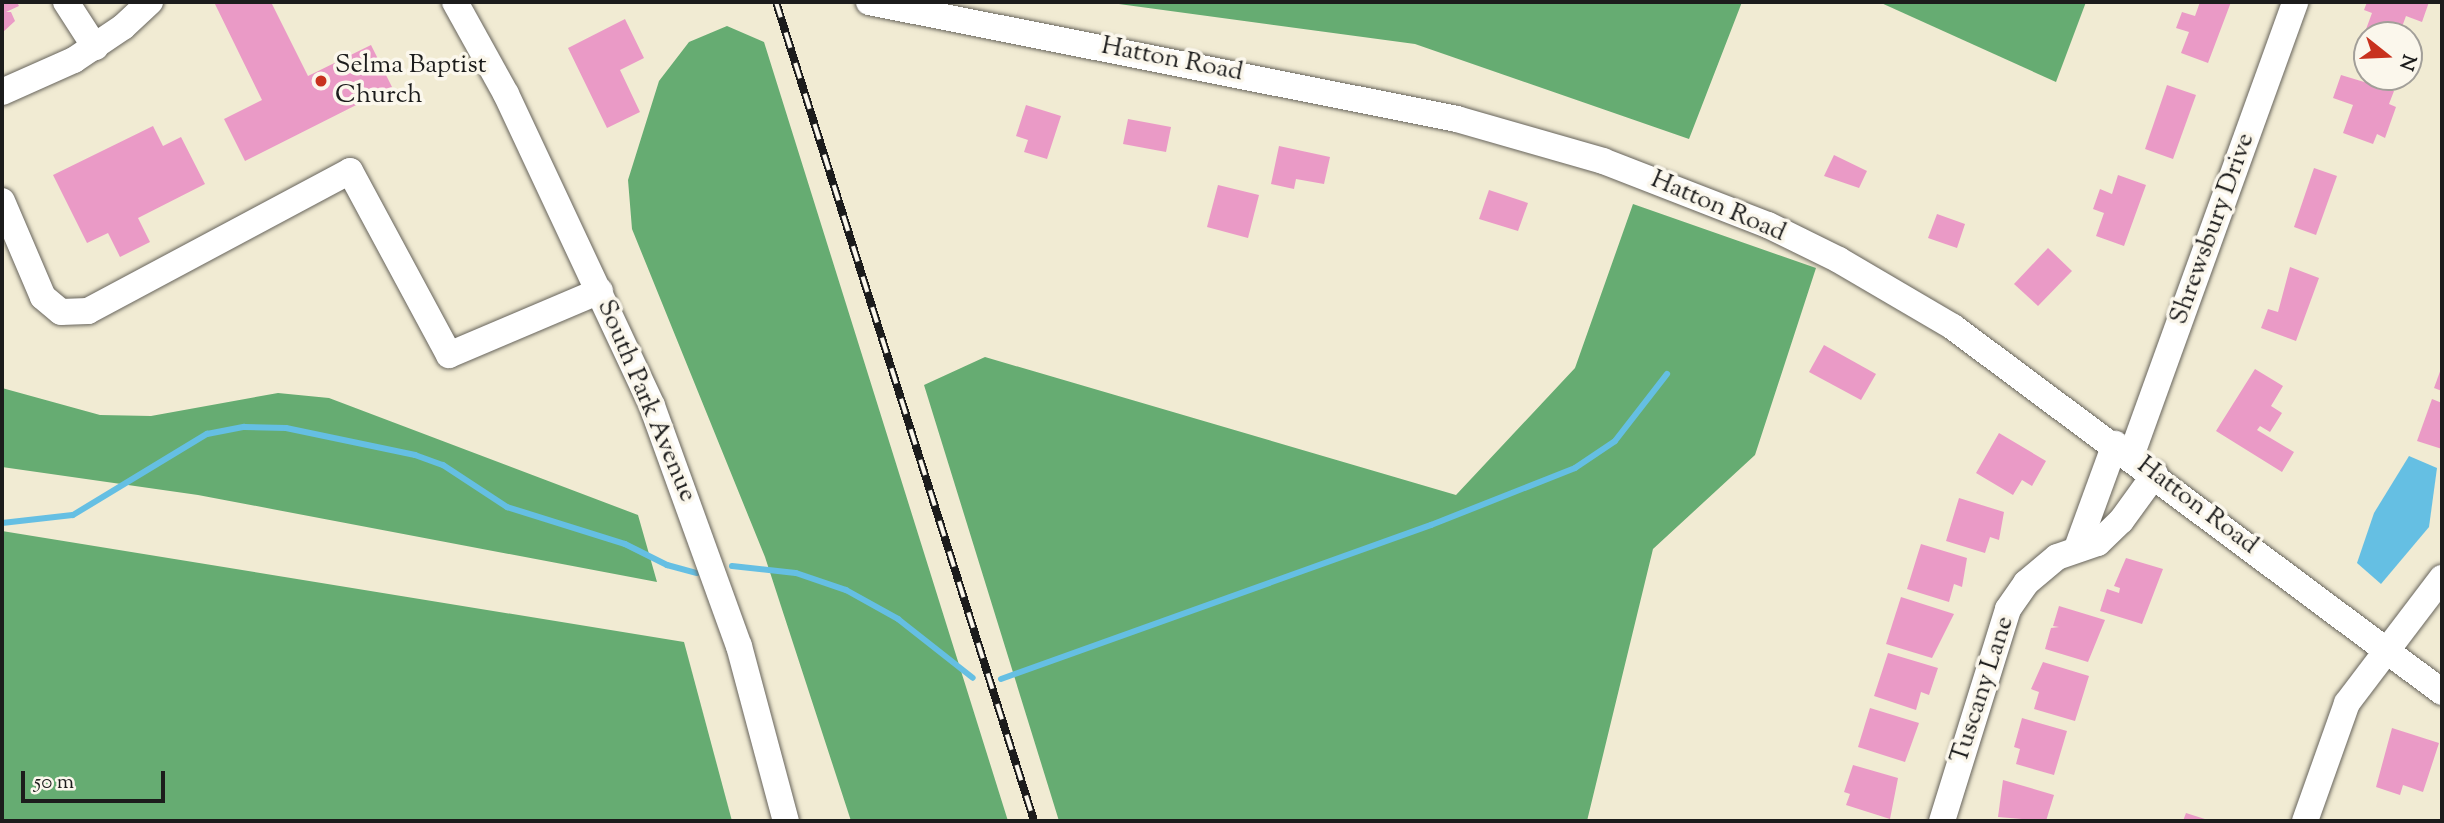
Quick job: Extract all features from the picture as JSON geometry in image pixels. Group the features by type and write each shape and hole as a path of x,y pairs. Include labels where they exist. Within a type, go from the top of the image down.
{"street":[{"path":"66,2 95,47"},
{"path":"2,92 95,47 150,2"},
{"name":"South Park Avenue","path":"455,2 506,94 652,407 710,559 786,821"},
{"name":"Hatton Road","path":"869,2 1383,102 1603,161 1717,204 1839,260 1953,327 2123,450 2442,692"},
{"name":"Shrewsbury Drive","path":"2123,450 2295,2"},
{"path":"2,201 43,297 61,312 88,311 350,171 449,355 600,291"},
{"path":"2077,548 2123,450"},
{"name":"Tuscany Lane","path":"1942,821 2008,609 2026,583 2057,557 2098,542 2121,521 2155,474"},
{"path":"2305,821 2347,703 2442,578"}],"green space":[{"path":"1104,2 1742,2 1689,139 1415,44"},
{"path":"1879,2 2086,2 2056,82"},
{"path":"727,26 764,42 1008,821 851,821 765,557 632,229 628,180 659,81 689,42"},
{"path":"1633,204 1816,268 1755,455 1653,549 1587,821 1059,821 924,385 985,357 1456,495 1575,368"},
{"path":"2,388 100,415 151,416 278,393 329,398 638,515 657,582 198,495 2,467"},
{"path":"2,531 684,642 732,821 2,821"}],"water":[{"path":"2409,456 2437,468 2429,527 2381,584 2357,563 2374,513"}],"building":[{"path":"2,2 17,2 19,6 6,12 11,12 15,21 2,33"},
{"name":"Selma Baptist Church","path":"214,2 271,2 308,76 371,45 392,87 245,161 224,119 262,100"},
{"path":"2200,2 2231,2 2208,63 2181,53 2189,32 2176,28 2182,12 2195,16"},
{"path":"2367,2 2429,2 2422,21 2406,16 2404,21 2369,21 2372,13 2364,10"},
{"path":"625,19 644,58 620,70 640,112 607,128 568,48"},
{"path":"2341,75 2353,79 2353,91 2394,91 2389,104 2396,107 2385,138 2377,134 2373,144 2343,133 2353,105 2333,98"},
{"path":"2167,85 2196,95 2173,159 2145,149"},
{"path":"1026,105 1061,116 1047,159 1024,152 1028,140 1016,136"},
{"path":"1128,119 1171,127 1166,152 1123,144"},
{"path":"153,126 163,146 181,137 205,184 138,218 150,242 120,257 108,233 87,243 53,175"},
{"path":"1279,146 1330,157 1324,184 1296,179 1294,189 1271,184"},
{"path":"1834,155 1867,171 1859,188 1824,176"},
{"path":"2314,168 2337,176 2316,235 2294,227"},
{"path":"2118,175 2146,185 2124,246 2096,236 2104,213 2093,209 2100,189 2112,194"},
{"path":"1218,185 1259,195 1248,238 1207,227"},
{"path":"1489,190 1528,203 1518,231 1479,219"},
{"path":"1937,214 1965,224 1957,248 1928,238"},
{"path":"2048,248 2072,271 2038,306 2014,284"},
{"path":"2290,267 2319,278 2296,341 2261,328 2268,309 2278,312"},
{"path":"1824,345 1876,374 1861,400 1809,372"},
{"path":"2442,366 2442,391 2434,388"},
{"path":"2255,369 2283,386 2271,406 2282,413 2270,432 2260,426 2257,430 2294,452 2282,472 2216,431"},
{"path":"2432,399 2442,403 2442,449 2417,441"},
{"path":"1999,433 2046,461 2032,486 2022,480 2013,495 1976,473"},
{"path":"1959,498 2004,512 1999,540 1990,537 1985,553 1946,541"},
{"path":"1921,544 1967,558 1962,587 1954,584 1949,602 1907,589"},
{"path":"2126,558 2163,569 2142,624 2100,611 2107,589 2119,593 2120,588 2114,586"},
{"path":"1901,597 1954,614 1932,658 1886,644"},
{"path":"2059,606 2105,620 2088,662 2045,649 2051,628 2059,627 2053,626"},
{"path":"1888,653 1938,668 1929,695 1921,692 1916,710 1874,696"},
{"path":"2043,662 2089,676 2075,721 2034,709 2039,692 2031,689"},
{"path":"1870,708 1919,723 1905,762 1858,747"},
{"path":"2022,718 2067,731 2054,775 2016,764 2020,749 2014,747"},
{"path":"2392,728 2439,743 2423,792 2403,785 2400,795 2376,787"},
{"path":"1853,765 1898,778 1890,819 1846,805 1850,794 1844,792"},
{"path":"2003,780 2054,795 2046,821 1998,817"},
{"path":"2186,813 2211,821 2183,821"}],"waterway":[{"path":"1001,679 1431,525 1575,468 1615,441 1667,374"},
{"path":"2,523 73,515 207,434 244,427 286,428 415,455 443,465 507,507 625,544 667,565 697,573"},
{"path":"732,566 796,573 846,590 898,619 973,678"}],"railway":[{"path":"776,2 1034,821"}],"place":[{"name":"Selma Baptist Church","path":"321,81"}]}
